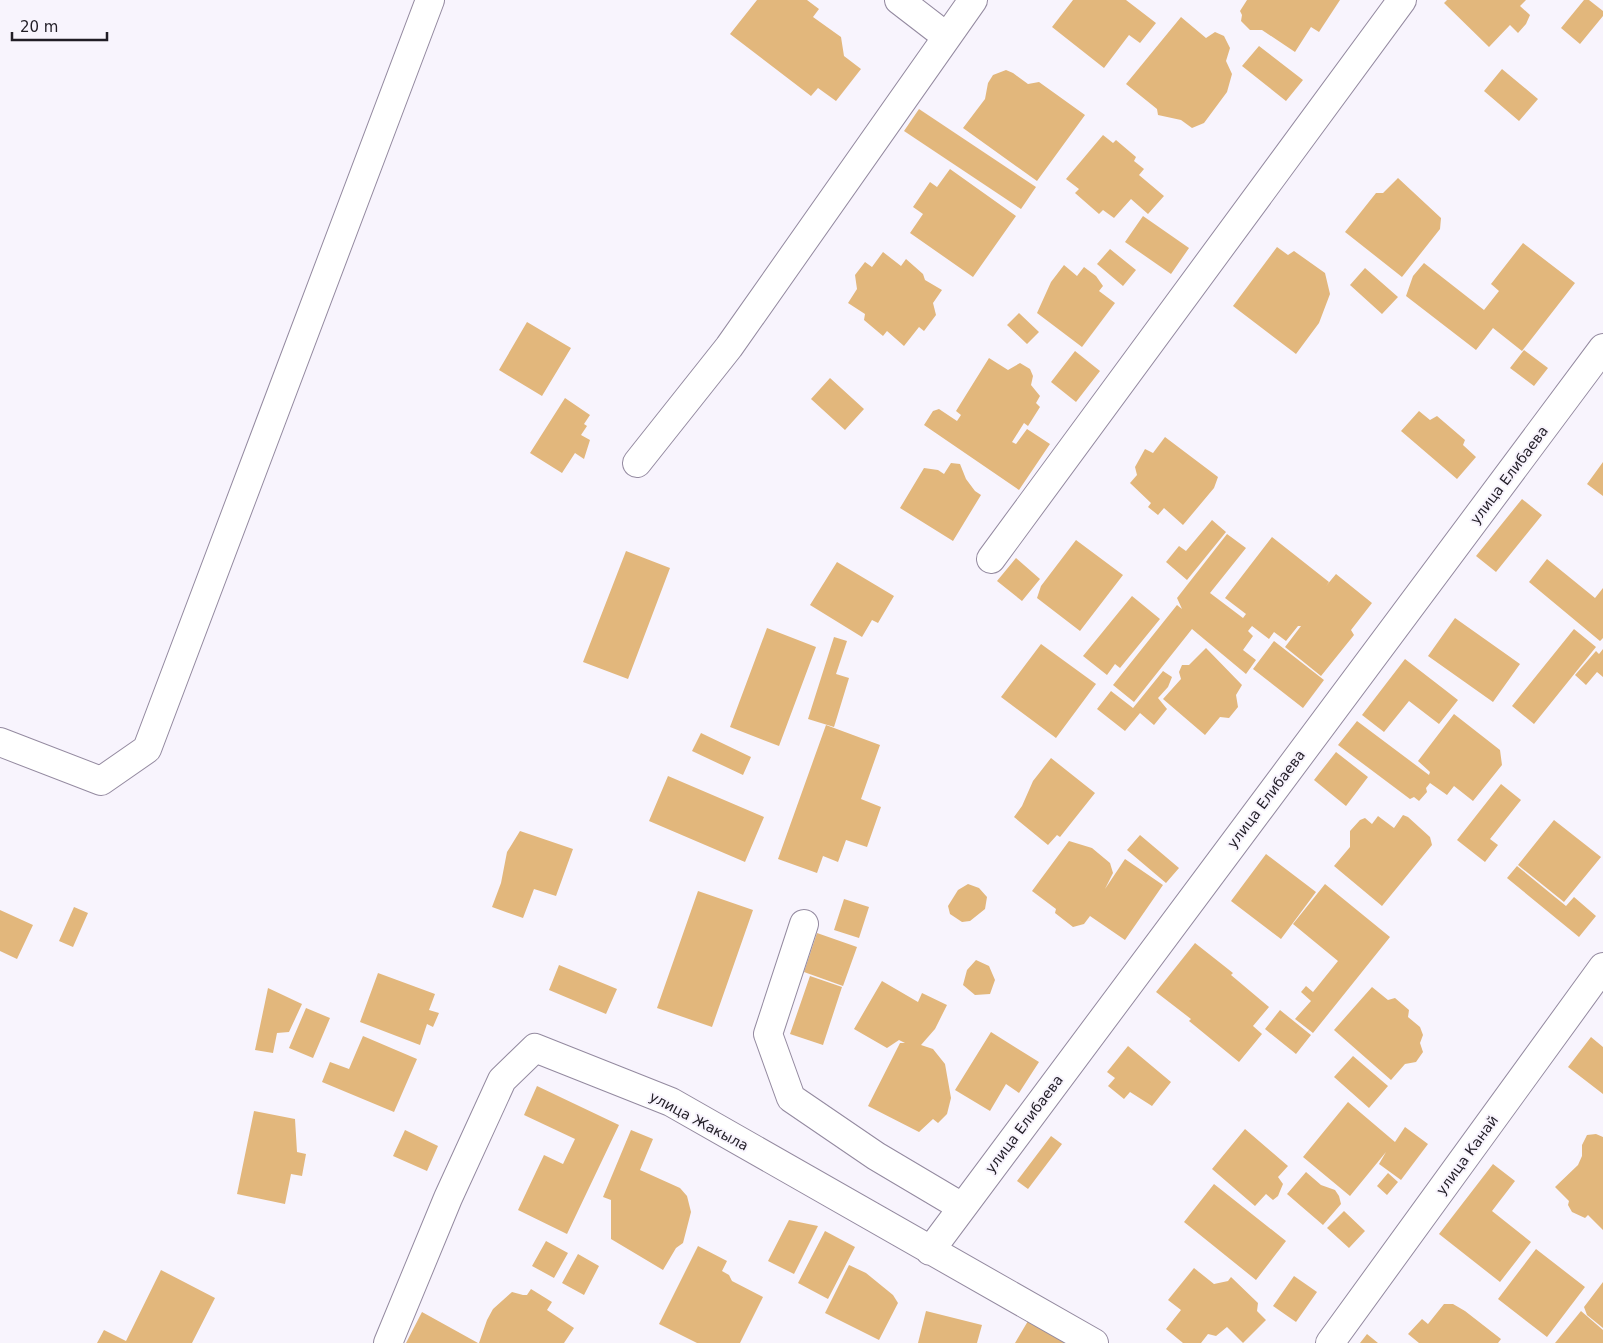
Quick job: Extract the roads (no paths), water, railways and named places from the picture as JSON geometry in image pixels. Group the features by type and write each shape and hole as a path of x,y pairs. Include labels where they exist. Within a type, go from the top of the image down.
{"street":[{"path":"0,742 101,781 147,749 430,0"},
{"path":"899,0 947,37"},
{"path":"637,463 729,347 820,221 973,0"},
{"path":"991,559 1402,0"},
{"name":"улица Елибаева","path":"930,1251 1603,348"},
{"path":"804,924 768,1034 791,1098 876,1156 962,1207"},
{"name":"улица Канай","path":"1330,1343 1603,967"},
{"name":"улица Жакыла","path":"388,1343 448,1198 502,1080 535,1048 671,1102 1094,1343"}]}
